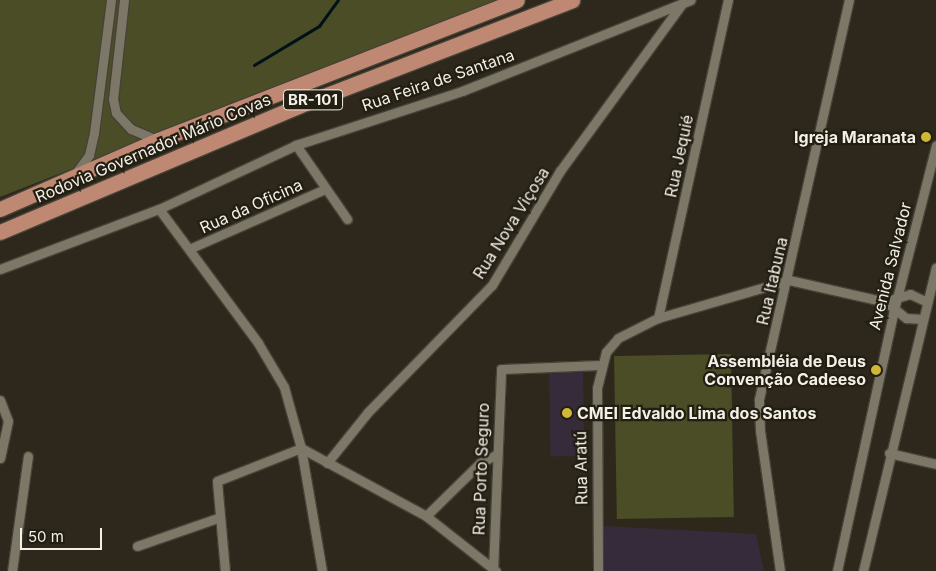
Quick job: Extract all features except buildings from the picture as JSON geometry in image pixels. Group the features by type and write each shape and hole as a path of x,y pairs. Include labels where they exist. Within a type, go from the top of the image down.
{"main road":[{"name":"Rodovia Governador Mário Covas","path":"0,208 158,140 517,0"},
{"name":"Rodovia Governador Mário Covas","path":"0,232 289,110 572,0"}],"street":[{"path":"71,179 84,163 92,138 111,0"},
{"path":"124,0 113,99 116,113 131,129 158,140"},
{"name":"Rua Feira de Santana","path":"0,270 160,209 296,145 462,91 691,0"},
{"name":"Rua Jequié","path":"658,318 728,0"},
{"name":"Rua Itabuna","path":"780,571 758,414 849,0"},
{"name":"Rua Nova Viçosa","path":"327,463 368,412 492,285 560,171 681,5"},
{"path":"296,145 347,219"},
{"name":"Avenida Salvador","path":"837,571 894,310 936,145"},
{"name":"Rua da Oficina","path":"190,249 325,189"},
{"path":"160,209 271,364 293,410 321,568 329,571"},
{"path":"863,571 889,453 936,268"},
{"path":"788,280 886,302 906,318 923,319"},
{"name":"Rua Aratú","path":"598,571 596,411 601,365 618,338 658,318 788,280"},
{"path":"886,302 910,294 927,302"},
{"name":"Rua Porto Seguro","path":"494,571 496,455 501,369 601,365"},
{"path":"0,400 8,421 0,458"},
{"path":"301,448 426,516 494,571"},
{"path":"225,571 218,518 217,481 301,448"},
{"path":"889,453 936,464"},
{"path":"426,516 480,463 496,455"},
{"path":"12,571 28,456"},
{"path":"137,546 218,518"}],"shaded area":[{"name":"CMEI Edvaldo Lima dos Santos","path":"583,369 585,456 551,457 549,370"},
{"path":"604,526 756,534 764,571 603,571"}],"green space":[{"path":"0,0 504,0 0,197"},
{"path":"731,354 734,517 617,519 614,356"}],"waterway":[{"path":"254,65 319,26 338,0"}],"place":[{"name":"Igreja Maranata","path":"926,137"},
{"name":"Assembléia de Deus Convenção Cadeeso","path":"876,370"},
{"name":"CMEI Edvaldo Lima dos Santos","path":"567,413"}]}
